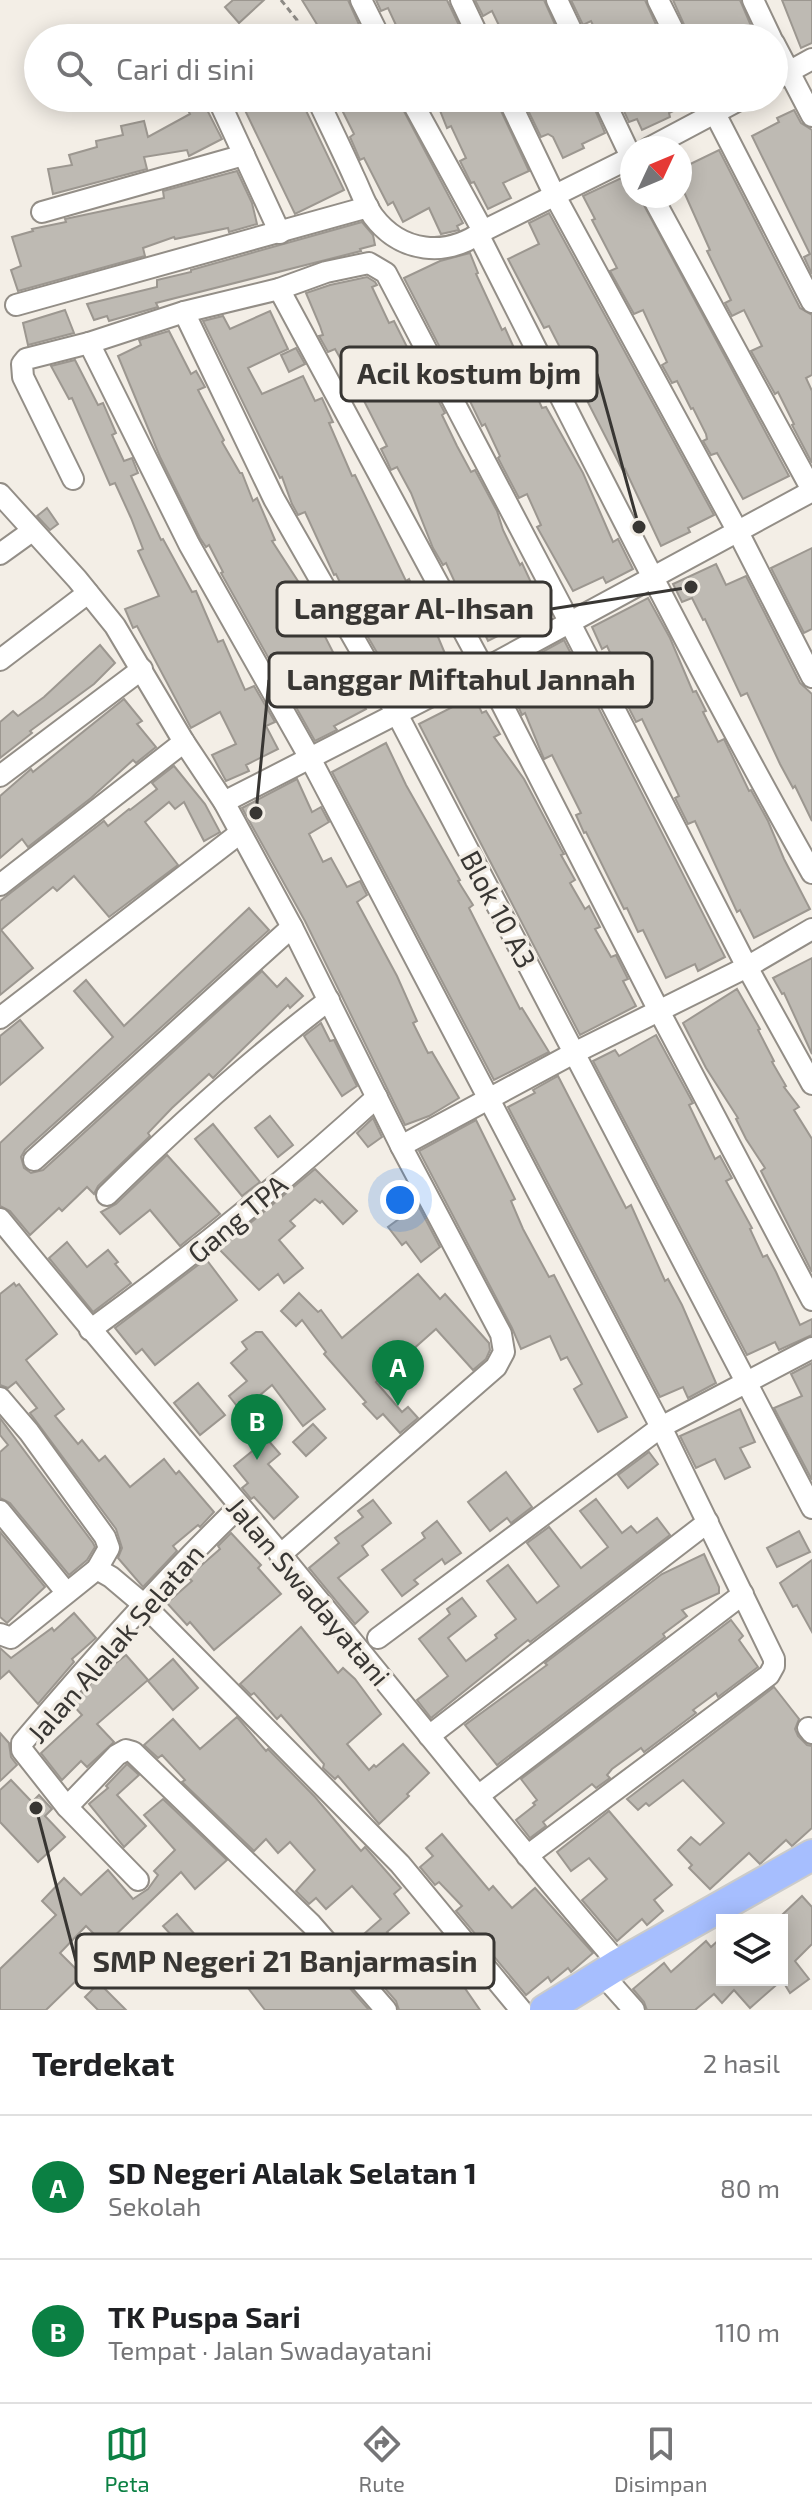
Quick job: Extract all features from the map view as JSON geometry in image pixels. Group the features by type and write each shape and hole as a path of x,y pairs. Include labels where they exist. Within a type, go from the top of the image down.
{"main road":[{"path":"545,2010 610,1969 807,1866"}],"street":[{"path":"361,0 373,24"},
{"path":"461,0 472,24"},
{"path":"557,0 568,24"},
{"path":"658,0 670,24"},
{"path":"753,0 765,24"},
{"path":"788,72 812,59"},
{"path":"788,85 812,116"},
{"path":"224,112 280,233"},
{"path":"324,112 372,215 392,233 422,249 440,249 480,233 620,164"},
{"path":"417,112 653,578 812,873"},
{"path":"515,112 555,196 738,532 812,677"},
{"path":"610,112 621,136"},
{"path":"667,136 702,112"},
{"path":"714,112 812,302"},
{"path":"42,212 244,155"},
{"path":"16,305 368,207"},
{"path":"224,802 484,669 812,490 659,208"},
{"path":"73,479 21,371 26,359 89,343 184,312 279,289 326,272 369,263 386,273 747,967 812,1084"},
{"path":"279,289 484,669 659,1011 812,1300"},
{"name":"Blok 10 A3","path":"184,312 274,499 397,714 812,1508"},
{"path":"89,343 189,544 311,760 661,1427 774,1659 769,1675 527,1856"},
{"path":"0,494 115,626 184,742 224,802 292,927 401,1146 501,1334 504,1352 496,1367 280,1555"},
{"path":"0,554 32,531"},
{"path":"0,660 88,593"},
{"path":"0,776 142,669"},
{"path":"0,885 184,742"},
{"path":"0,1018 240,833"},
{"path":"34,1160 292,927"},
{"path":"401,1146 574,1053 747,967 812,929"},
{"path":"107,1195 183,1120 272,1043 329,1000"},
{"name":"Gang TPA","path":"90,1330 191,1256 314,1155 377,1097"},
{"name":"Jalan Swadayatani","path":"0,1219 527,1856 610,1969 634,2010"},
{"path":"378,1638 661,1427 812,1348"},
{"path":"0,1398 29,1432 105,1537 109,1548 97,1569 11,1638 0,1634"},
{"name":"Jalan Alalak Selatan","path":"67,1807 22,1750 22,1743 184,1559 240,1506"},
{"path":"0,1511 66,1592"},
{"path":"429,1736 708,1522"},
{"path":"97,1569 143,1604 400,1864 521,2010"},
{"path":"478,1796 743,1594"},
{"path":"138,1880 67,1807 117,1755 126,1750 133,1752 311,1924 386,2010"}],"path":[{"path":"281,0 297,20 297,24"}],"building":[{"path":"233,0 264,0 239,23 225,7"},
{"path":"302,0 348,0 359,24 317,24"},
{"path":"376,0 447,0 458,24 395,24 388,8 381,11"},
{"path":"475,0 544,0 555,24 498,24 492,11 483,16"},
{"path":"571,0 645,0 656,24 592,24 591,21 583,24"},
{"path":"673,0 740,0 750,24 684,24"},
{"path":"782,0 812,0 812,43 801,48"},
{"path":"794,110 801,123 812,130 812,274 804,257 810,254 752,136"},
{"path":"208,112 222,139 189,156 187,150 144,157 147,169 53,194 48,169 72,165 69,155 97,147 96,141 123,135 121,126 144,121 148,137 190,114"},
{"path":"246,112 307,112 344,190 295,214"},
{"path":"343,112 404,112 463,223 457,226 459,230 441,234 429,208 403,222 393,202 388,205 364,158 360,160 350,137 354,134"},
{"path":"441,112 502,112 529,171 503,183 511,198 488,209 460,161 466,158 451,126 447,128"},
{"path":"529,112 596,112 605,133 563,158 553,137 548,134 541,137"},
{"path":"624,112 671,112 670,117 642,130 637,119 629,122"},
{"path":"719,150 800,308 812,315 812,375 806,378 812,391 812,463 778,392 775,394 751,351 762,346 744,310 732,316 725,303 731,300 707,251 710,250 691,208 692,163"},
{"path":"237,171 252,203 257,224 229,232 228,228 174,237 143,248 145,256 18,291 11,270 21,266 12,237 66,222 65,219 164,198 163,191"},
{"path":"620,179 620,208 645,208 789,476 743,499 717,453 711,455 703,441 707,439 706,434 693,408 677,381 672,383 662,365 667,362 643,310 634,314 610,271 617,268 583,196"},
{"path":"549,213 714,515 688,528 690,532 661,546 625,469 623,471 549,326 544,328 508,259 539,244 529,223"},
{"path":"362,222 373,235 375,245 361,251 156,303 158,307 109,321 107,316 94,320 87,304 157,287 157,280"},
{"path":"470,253 476,274 502,330 505,328 520,356 542,408 546,407 583,473 613,542 618,539 633,569 606,583 603,577 573,591 537,527 541,525 527,494 519,498 485,424 482,426 467,400 404,278 440,261"},
{"path":"367,277 377,285 372,287 389,323 394,321 420,373 423,372 445,413 442,415 471,472 475,470 497,511 503,530 548,619 522,634 518,626 488,641 475,613 470,615 446,563 443,565 433,548 397,467 391,470 381,449 387,446 360,393 335,349 328,352 319,336 323,335 306,293"},
{"path":"65,310 74,333 28,345 23,323"},
{"path":"270,311 288,349 248,368 262,394 303,376 315,401 322,398 333,422 329,423 352,476 355,475 406,581 409,579 428,621 431,620 451,668 398,689 334,575 305,512 298,515 292,504 282,477 203,321 223,316 230,329"},
{"path":"169,331 191,374 196,371 205,387 198,390 224,440 222,442 242,473 253,501 257,498 275,540 272,541 307,595 338,662 366,709 334,726 337,730 315,741 221,573 209,545 206,547 200,538 160,457 118,356 141,345 139,340"},
{"path":"296,348 305,364 289,372 281,355"},
{"path":"75,360 98,405 103,403 116,433 112,435 124,461 132,458 138,473 131,476 161,540 192,592 196,591 218,642 223,640 245,690 254,686 275,722 266,726 278,749 246,765 249,771 226,781 212,755 236,744 220,712 191,728 125,609 159,596 138,551 143,549 115,483 110,485 72,398 69,399 51,366"},
{"path":"47,508 58,524 50,530 37,516"},
{"path":"812,548 812,629 804,633 771,568"},
{"path":"716,564 726,585 746,576 800,683 812,694 812,821 780,764 747,693 741,696 705,619 692,598 682,602 673,584"},
{"path":"648,598 670,638 693,692 696,691 706,711 703,712 718,742 724,739 810,909 754,938 740,910 737,912 695,821 688,824 675,798 679,796 642,719 636,722 613,677 620,674 607,646 602,649 592,627"},
{"path":"564,640 725,957 698,971 695,964 666,978 643,930 638,932 627,908 624,909 584,833 576,815 581,813 552,755 544,759 504,673"},
{"path":"100,645 115,663 94,684 30,731 32,733 0,758 0,722 13,711 18,716 44,697"},
{"path":"474,696 482,713 486,711 500,734 494,737 524,779 564,854 561,855 575,880 570,883 585,909 589,906 600,927 595,929 611,957 616,955 628,979 623,981 636,1006 580,1035 419,724"},
{"path":"124,699 142,721 137,724 156,747 136,763 133,760 91,798 28,847 22,839 0,858 0,796"},
{"path":"386,743 473,905 469,908 520,1009 549,1052 494,1080 332,772"},
{"path":"174,766 205,804 220,832 204,841 184,802 175,809 169,802 145,822 178,865 109,917 74,876 57,891 53,887 1,930 33,968 0,995 0,901 104,821 108,826 130,810 157,789 152,783"},
{"path":"297,779 312,812 321,807 329,822 309,834 323,862 331,858 347,887 360,881 367,895 357,902 397,976 417,1021 413,1023 428,1053 432,1052 459,1098 429,1116 405,1125 305,921 242,808"},
{"path":"249,908 269,930 25,1150 21,1157 24,1168 31,1173 43,1170 262,971 277,987 286,978 303,996 290,1008 288,1005 213,1078 209,1074 172,1108 148,1133 150,1136 98,1186 94,1194 87,1187 30,1235 10,1211 0,1206 0,1143 113,1037 74,991 86,980 124,1026"},
{"path":"812,958 812,1054 784,993 773,978"},
{"path":"737,989 760,1029 784,1087 799,1107 794,1110 812,1139 812,1272 761,1171 765,1168 683,1023"},
{"path":"20,1020 43,1048 0,1085 0,1036"},
{"path":"321,1023 330,1041 334,1040 357,1086 342,1096 304,1036"},
{"path":"656,1035 693,1103 689,1105 715,1159 720,1156 732,1178 726,1181 752,1228 763,1257 767,1255 776,1272 800,1325 812,1319 812,1335 779,1350 775,1342 747,1355 593,1061 615,1050 619,1056"},
{"path":"558,1076 626,1208 631,1205 665,1281 668,1279 682,1305 716,1383 688,1398 683,1387 660,1397 508,1107"},
{"path":"270,1116 293,1145 278,1157 255,1128"},
{"path":"373,1118 382,1137 368,1147 357,1133"},
{"path":"476,1120 515,1199 511,1201 523,1229 549,1277 554,1275 627,1417 598,1432 574,1389 582,1384 567,1357 561,1360 550,1336 521,1349 419,1151"},
{"path":"213,1124 260,1182 242,1196 195,1139"},
{"path":"167,1155 220,1214 180,1246 150,1210 120,1234 101,1212 116,1204"},
{"path":"315,1169 357,1211 343,1224 322,1201 320,1203 315,1199 290,1221 295,1226 279,1240 303,1268 284,1283 278,1274 259,1290 219,1249"},
{"path":"418,1205 440,1247 421,1262 406,1242 402,1245 388,1227"},
{"path":"67,1242 87,1267 108,1250 131,1283 93,1312 49,1258"},
{"path":"206,1259 237,1300 155,1365 142,1349 136,1354 115,1328"},
{"path":"418,1274 440,1299 445,1294 489,1343 490,1350 486,1359 473,1370 436,1329 376,1382 402,1412 408,1407 418,1418 400,1433 383,1414 377,1419 363,1404 366,1402 324,1354 326,1352 302,1320 296,1326 281,1311 299,1293 318,1312 321,1310 342,1338"},
{"path":"14,1283 16,1286 19,1284 57,1334 26,1360 64,1409 55,1416 78,1444 82,1440 99,1461 105,1456 130,1487 164,1459 176,1474 179,1471 214,1512 200,1527 198,1525 173,1546 177,1551 143,1587 118,1558 122,1548 116,1529 30,1413 37,1408 16,1382 8,1388 0,1385 0,1294"},
{"path":"256,1332 262,1332 325,1409 303,1426 272,1385 241,1411 229,1396 247,1381 231,1363 247,1349 242,1342"},
{"path":"812,1363 812,1480 774,1408 802,1396 791,1374"},
{"path":"198,1383 225,1415 200,1435 174,1403"},
{"path":"740,1409 755,1442 740,1448 750,1467 725,1479 715,1459 696,1468 680,1436"},
{"path":"0,1418 95,1547 87,1560 69,1575 10,1503 0,1498 0,1452 8,1445 0,1435"},
{"path":"313,1424 326,1438 306,1456 293,1442"},
{"path":"267,1439 280,1454 268,1464 298,1497 274,1519 242,1488 248,1483 234,1466"},
{"path":"649,1452 658,1464 628,1488 618,1475"},
{"path":"506,1472 532,1507 511,1523 507,1518 490,1531 468,1502"},
{"path":"596,1499 622,1533 631,1526 637,1533 657,1518 670,1535 530,1642 528,1640 431,1718 417,1700 448,1676 419,1639 450,1614 447,1609 462,1598 476,1616 448,1638 466,1661 497,1638 495,1635 516,1619 487,1581 508,1565 537,1603 559,1586 527,1543 549,1527 581,1568 608,1547 580,1511"},
{"path":"373,1500 391,1523 362,1546 368,1555 338,1578 368,1612 355,1624 309,1568 339,1543 335,1538 363,1517 358,1511"},
{"path":"437,1521 461,1553 445,1564 442,1559 414,1580 418,1584 402,1596 382,1570 425,1538 422,1533"},
{"path":"799,1531 810,1552 777,1567 767,1548"},
{"path":"0,1532 45,1587 7,1623 0,1617"},
{"path":"231,1533 261,1565 258,1568 281,1594 214,1650 190,1622 187,1625 167,1603 192,1581 188,1577 220,1549 218,1546"},
{"path":"704,1554 719,1593 682,1610 687,1616 663,1634 665,1637 497,1765 465,1725 662,1574"},
{"path":"812,1560 812,1632 780,1583"},
{"path":"74,1613 96,1638 72,1659 74,1662 38,1704 9,1671 0,1679 0,1648 11,1658 52,1628 54,1631"},
{"path":"731,1620 743,1636 739,1640 758,1667 718,1697 716,1693 693,1710 696,1713 644,1752 641,1748 612,1769 607,1775 610,1778 596,1788 592,1784 543,1822 546,1826 530,1838 516,1820 537,1800 521,1779"},
{"path":"301,1627 338,1673 343,1668 355,1679 381,1714 347,1744 369,1770 403,1744 429,1773 379,1824 338,1776 335,1779 323,1768 324,1764 281,1715 277,1719 254,1693 251,1695 240,1684"},
{"path":"126,1655 148,1680 97,1724 114,1742 87,1767 81,1761 62,1780 41,1753 82,1715 72,1704 92,1682"},
{"path":"173,1659 198,1688 173,1710 148,1681"},
{"path":"774,1687 799,1719 795,1729 798,1736 812,1746 812,1828 792,1846 786,1840 760,1864 749,1853 710,1889 689,1868 692,1865 678,1850 691,1837 700,1845 724,1823 683,1780 649,1806 646,1803 638,1810 627,1799"},
{"path":"237,1717 266,1751 268,1749 315,1797 361,1851 365,1847 401,1888 394,1894 409,1913 387,1932 407,1955 394,1967 411,1987 446,1961 480,2010 399,2010 396,2001 349,1947 381,1919 352,1886 326,1909 316,1898 309,1904 296,1891 315,1870 290,1842 278,1853 266,1839 254,1851 182,1782 185,1780 162,1755 158,1758 144,1745 173,1719 200,1749"},
{"path":"0,1733 9,1743 11,1757 17,1765 0,1781"},
{"path":"127,1764 139,1775 117,1795 146,1826 124,1847 89,1804 108,1788 106,1786"},
{"path":"11,1780 32,1802 39,1795 52,1809 45,1816 65,1837 38,1862 0,1822 0,1790"},
{"path":"163,1799 227,1860 195,1889 181,1872 105,1945 86,1926 60,1953 82,1975 46,2010 0,2010 0,1969 56,1915 42,1901 64,1878 81,1895 108,1870 133,1899 148,1889 158,1875 154,1871 175,1850 144,1815"},
{"path":"609,1811 672,1885 654,1900 663,1911 647,1925 642,1919 617,1941 582,1900 607,1879 589,1858 571,1871 557,1852"},
{"path":"442,1834 489,1890 493,1886 512,1908 535,1888 593,1953 571,1972 568,1968 551,1982 548,1977 526,1995 456,1911 462,1906 439,1882 435,1885 420,1867 433,1856 426,1848"},
{"path":"802,1896 812,1907 812,1944 795,1961 809,1979 790,1993 786,1986 788,1914 783,1914"},
{"path":"177,1914 197,1937 184,1949 163,1926"},
{"path":"305,1937 369,2010 265,2010 248,1988 252,1985 226,1954 238,1944 263,1974"},
{"path":"706,1941 711,1947 716,1942 716,1986 775,1986 750,2008 734,1990 722,2003 714,1994 695,2010 647,2010 633,1989 664,1963 671,1972"},
{"path":"99,1983 126,2010 98,2010 85,1997"}],"place":[{"name":"Acil kostum bjm","path":"639,527"},
{"name":"Langgar Al-Ihsan","path":"691,587"},
{"name":"Langgar Miftahul Jannah","path":"256,813"},
{"name":"SD Negeri Alalak Selatan 1","path":"398,1406"},
{"name":"TK Puspa Sari","path":"257,1460"},
{"name":"SMP Negeri 21 Banjarmasin","path":"36,1808"}]}
